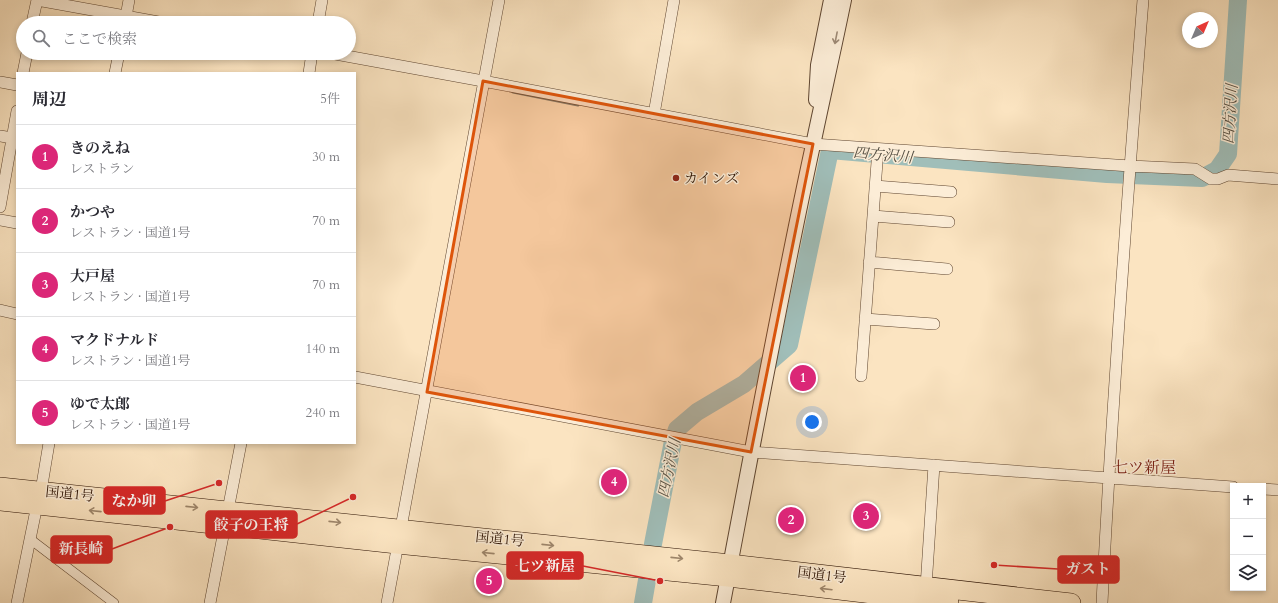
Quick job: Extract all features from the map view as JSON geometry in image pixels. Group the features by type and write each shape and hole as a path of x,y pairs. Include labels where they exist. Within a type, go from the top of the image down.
{"highway":[{"name":"国道1号","path":"0,487 39,498 729,571 926,597 1071,603"},
{"name":"国道1号","path":"0,501 39,498"},
{"name":"国道1号","path":"926,597 949,603"}],"street":[{"path":"34,16 37,0 107,16"},
{"path":"126,16 129,0"},
{"path":"319,16 322,0"},
{"path":"387,603 499,0"},
{"path":"654,114 674,0"},
{"path":"813,144 818,65 831,0"},
{"path":"723,603 751,452 813,144 831,68 844,0"},
{"path":"1102,603 1108,478 1143,0"},
{"path":"356,58 813,144 1130,166 1195,169 1211,180 1228,175 1278,179"},
{"path":"23,72 26,60"},
{"path":"116,72 118,60"},
{"path":"309,72 311,60"},
{"path":"0,82 16,85"},
{"path":"0,207 3,167 12,138 16,117"},
{"path":"0,136 12,138"},
{"path":"861,376 878,149"},
{"path":"875,186 951,192"},
{"path":"873,216 949,222"},
{"path":"0,220 16,223"},
{"path":"869,262 947,269"},
{"path":"0,310 16,314"},
{"path":"865,319 934,324"},
{"path":"356,377 427,392 751,452 1230,487"},
{"path":"17,603 49,444"},
{"path":"210,603 241,444"},
{"path":"926,597 934,465"},
{"path":"1266,489 1278,490"},
{"path":"30,539 114,603"}],"highlighted area":[{"path":"483,81 813,144 751,452 427,392"}],"waterway":[{"name":"四方沢川","path":"653,544 673,441 677,429 697,412 744,384 789,345 830,150 1107,174 1202,178 1217,170 1228,154 1238,0"},
{"path":"513,92 578,105"},
{"name":"四方沢川","path":"643,603 647,580"}],"place":[{"name":"カインズ","path":"676,178"},
{"name":"きのえね","path":"803,378"},
{"name":"マクドナルド","path":"614,482"},
{"name":"なか卯","path":"219,483"},
{"name":"餃子の王将","path":"353,497"},
{"name":"大戸屋","path":"866,516"},
{"name":"かつや","path":"791,520"},
{"name":"新長崎","path":"170,527"},
{"name":"ガスト","path":"994,565"},
{"name":"ゆで太郎","path":"489,581"},
{"name":"七ツ新屋","path":"660,581"}],"district":[{"name":"七ツ新屋","path":"1144,468"}]}
